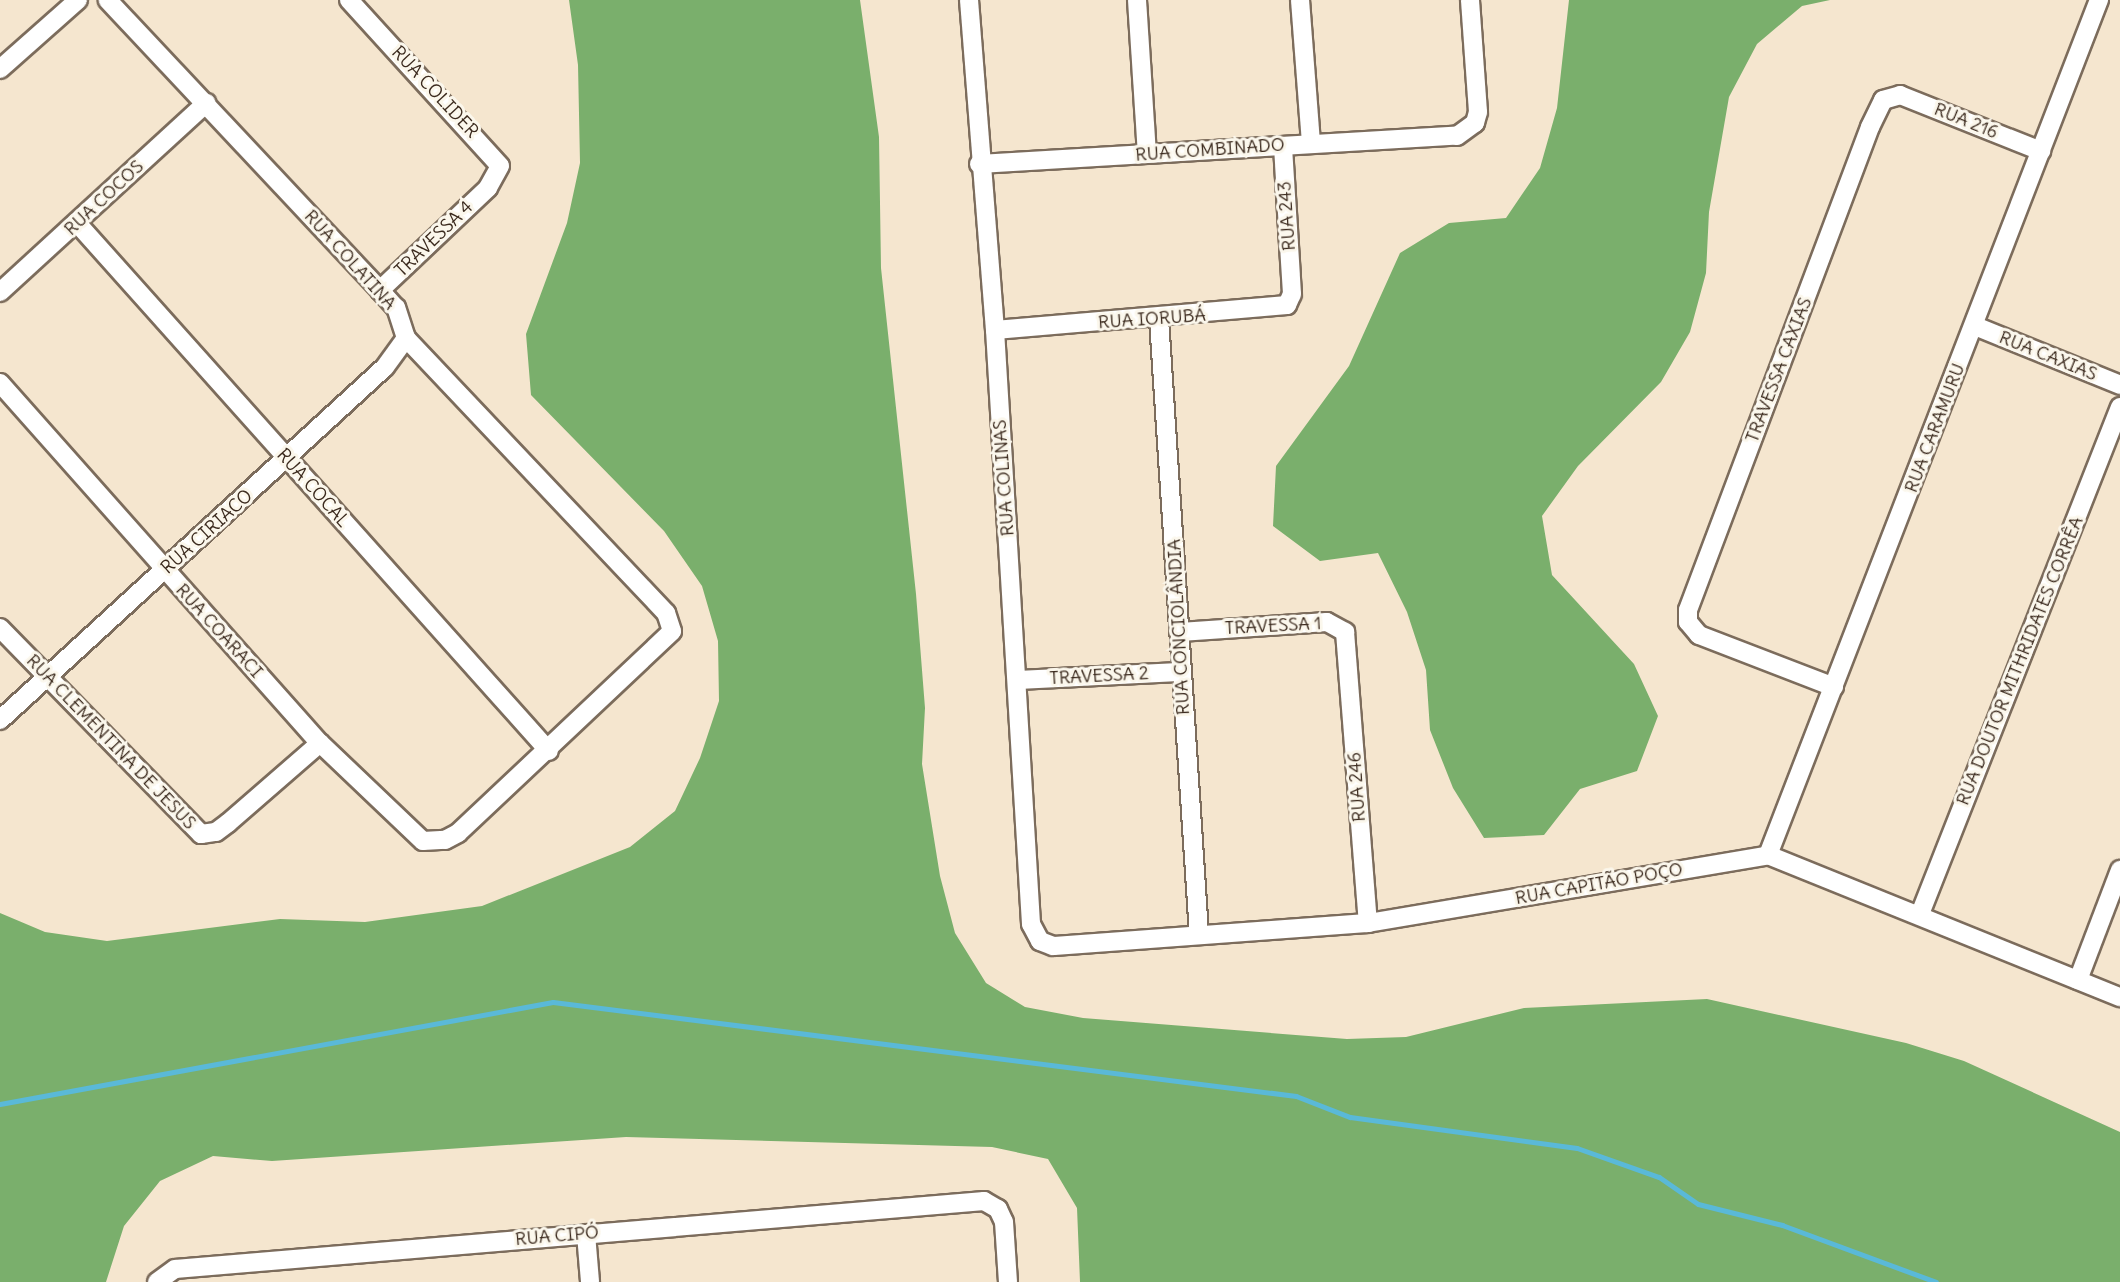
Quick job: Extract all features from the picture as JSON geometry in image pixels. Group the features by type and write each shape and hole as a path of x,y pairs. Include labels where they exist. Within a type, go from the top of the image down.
{"street":[{"path":"0,69 78,0"},
{"name":"RUA COLATINA","path":"108,0 396,308 406,338 666,612 672,631 655,652 549,751"},
{"name":"RUA COLIDER","path":"349,0 492,153 500,172 488,188"},
{"name":"RUA COLINAS","path":"969,0 979,164 995,330 1031,924 1036,937 1053,946"},
{"path":"1137,0 1147,154"},
{"path":"1300,0 1311,142"},
{"name":"RUA COMBINADO","path":"979,164 1283,146 1311,142 1442,138 1469,130 1478,112 1470,0"},
{"name":"RUA CARAMURU","path":"1768,855 2099,0"},
{"name":"RUA 216","path":"1890,96 1900,95 2041,151"},
{"name":"TRAVESSA CAXIAS","path":"1834,687 1709,640 1690,627 1688,610 1874,119 1890,96"},
{"name":"RUA COCOS","path":"0,292 206,103"},
{"name":"RUA 243","path":"1283,146 1292,285"},
{"name":"TRAVESSA 4","path":"380,290 488,188"},
{"name":"RUA COCAL","path":"77,223 549,751"},
{"name":"RUA IORUBÁ","path":"995,330 1281,308 1291,300 1292,285"},
{"name":"RUA CONCIOLÂNDIA","path":"1159,319 1199,935"},
{"name":"RUA CAXIAS","path":"1975,326 2120,385"},
{"name":"RUA CIRIACO","path":"0,720 385,367 406,338"},
{"name":"RUA COARACI","path":"0,383 6,403 320,743 423,841 445,840 458,833 549,751"},
{"name":"RUA DOUTOR MITHRIDATES CORRÊA","path":"1920,914 2120,407"},
{"name":"TRAVESSA 1","path":"1180,632 1327,622 1345,632 1347,650"},
{"name":"RUA CLEMENTINA DE JESUS","path":"0,628 194,830 208,835 228,823 320,743"},
{"name":"RUA 246","path":"1347,650 1368,923"},
{"name":"TRAVESSA 2","path":"1017,680 1180,672"},
{"path":"1768,855 1920,914 2120,997"},
{"name":"RUA CAPITÃO POÇO","path":"1053,946 1368,923 1768,855"},
{"path":"2078,980 2120,870"},
{"name":"RUA CIPÓ","path":"158,1282 175,1269 984,1201 998,1209 1004,1222 1007,1282"},
{"path":"586,1234 590,1282"}],"green space":[{"path":"569,0 860,0 879,137 881,268 916,594 925,708 922,764 940,876 955,933 986,983 1025,1007 1083,1018 1347,1039 1406,1037 1524,1008 1707,999 1906,1043 1964,1061 2120,1132 2120,1282 1080,1282 1077,1208 1048,1159 992,1147 626,1137 272,1161 213,1156 160,1181 124,1226 106,1282 0,1282 0,913 45,932 107,941 280,919 365,922 482,906 630,847 675,811 700,758 719,701 718,641 702,586 664,531 531,395 526,334 567,223 580,163 578,65"},
{"path":"1569,0 1830,0 1802,6 1757,44 1729,97 1709,212 1706,273 1690,332 1661,382 1578,466 1542,516 1552,575 1634,664 1658,716 1637,771 1580,789 1544,835 1484,838 1453,788 1430,730 1426,670 1407,612 1378,553 1320,561 1273,526 1276,466 1349,366 1400,253 1449,223 1506,218 1540,168 1557,108"}],"waterway":[{"path":"0,1104 553,1002 1296,1096 1350,1117 1577,1148 1659,1177 1698,1204 1782,1225 1936,1282"}]}
